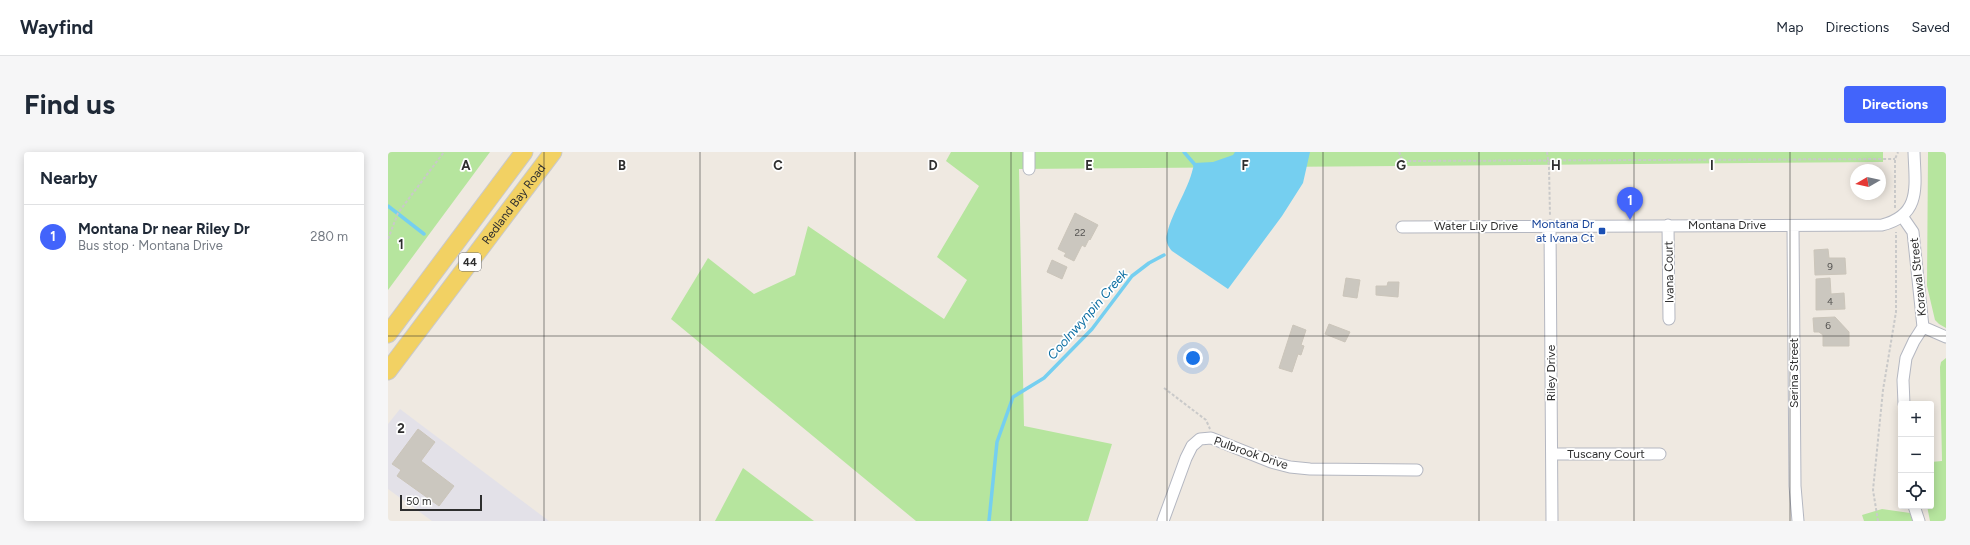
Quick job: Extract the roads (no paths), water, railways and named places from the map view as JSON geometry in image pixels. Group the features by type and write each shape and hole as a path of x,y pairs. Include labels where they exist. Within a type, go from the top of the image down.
{"main road":[{"name":"Redland Bay Road","path":"388,334 524,152"},
{"name":"Redland Bay Road","path":"388,371 553,152"}],"street":[{"path":"1029,152 1029,169"},
{"path":"1899,214 1909,209 1914,198 1914,152"},
{"name":"Montana Drive","path":"1550,222 1668,225 1871,226 1888,223 1899,214"},
{"name":"Korawal Street","path":"1899,214 1914,232 1923,328 1914,341 1906,358 1903,380 1904,401"},
{"name":"Water Lily Drive","path":"1402,227 1550,222"},
{"name":"Riley Drive","path":"1550,222 1552,521"},
{"name":"Ivana Court","path":"1668,225 1669,319"},
{"name":"Serina Street","path":"1793,226 1795,486 1798,521"},
{"path":"1923,328 1946,337"},
{"name":"Pulbrook Drive","path":"1163,521 1192,446 1200,439 1211,438 1271,462 1310,470 1417,470"},
{"name":"Tuscany Court","path":"1552,454 1660,454"},
{"path":"1915,509 1919,521"}],"water":[{"path":"1235,152 1310,152 1303,183 1282,216 1228,289 1172,251 1167,243 1166,236 1173,216 1189,181 1194,163 1213,162 1233,155"}],"waterway":[{"path":"1184,152 1196,166"},
{"path":"388,206 424,234"},
{"name":"Coolnwynpin Creek","path":"989,521 997,442 1013,397 1044,378 1092,329 1132,276 1149,263 1164,255"}],"place":[{"name":"Montana Dr near Riley Dr","path":"1630,220"},
{"name":"Montana Dr at Ivana Ct","path":"1602,231"}]}
